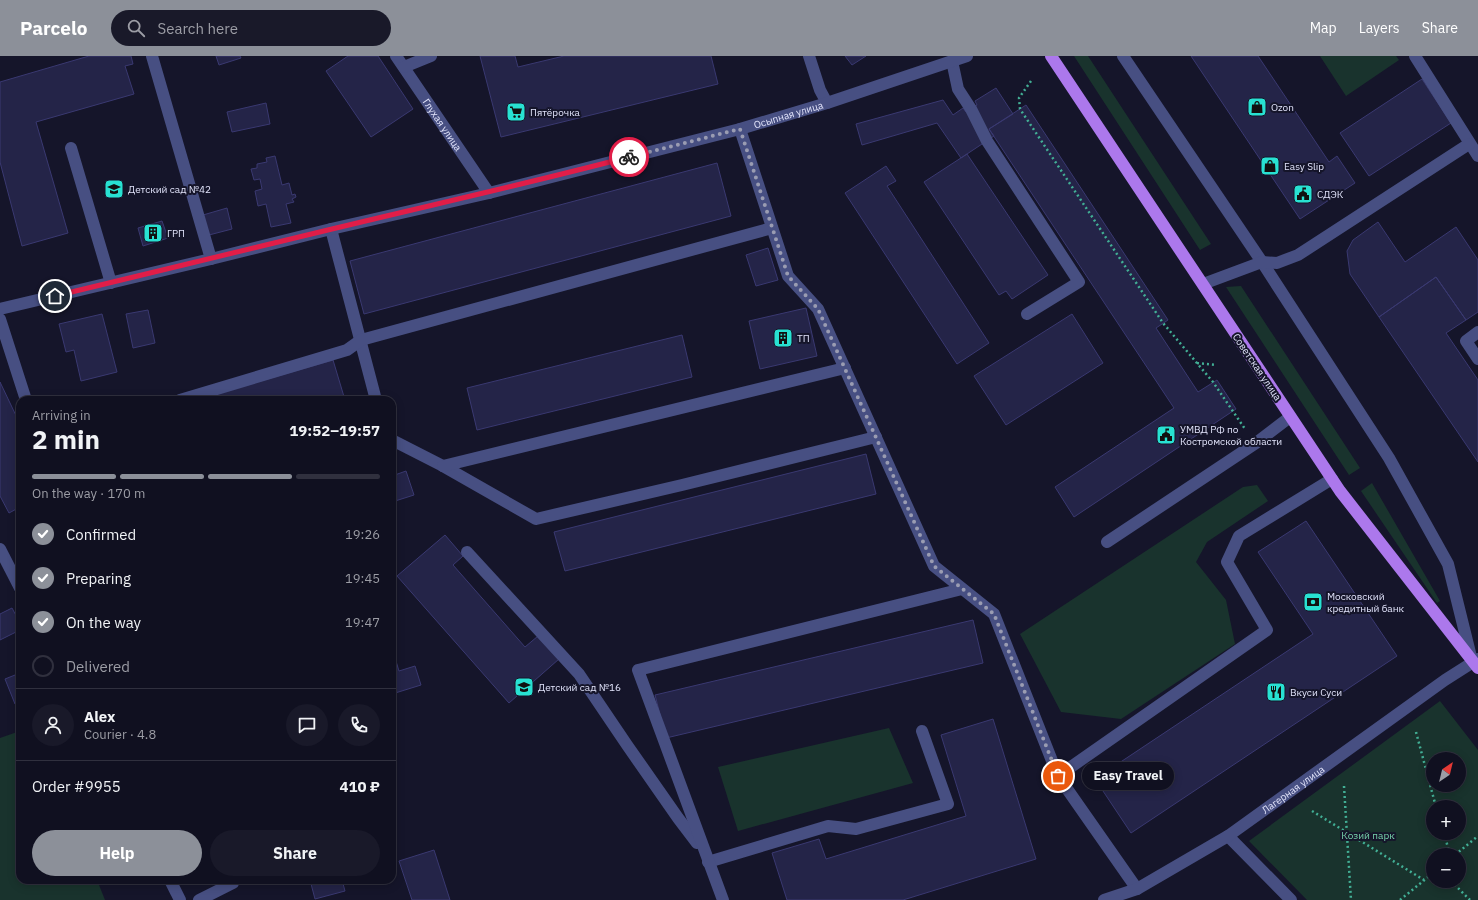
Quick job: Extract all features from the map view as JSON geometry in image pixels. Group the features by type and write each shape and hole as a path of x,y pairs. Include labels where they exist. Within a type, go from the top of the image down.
{"main road":[{"name":"Советская улица","path":"1051,56 1332,479 1476,663"}],"street":[{"path":"152,56 211,259"},
{"name":"Глухая улица","path":"396,56 489,193"},
{"path":"404,67 431,56"},
{"path":"809,56 820,90 827,103"},
{"name":"Осыпная улица","path":"0,309 331,229 489,193 740,129 827,103 967,56"},
{"path":"1123,56 1262,262 1389,458 1448,564 1476,663"},
{"path":"1415,56 1469,144 1478,156"},
{"path":"952,61 958,89 971,109 986,141 1079,282 1028,314"},
{"path":"740,129 788,276 818,309 934,566 994,614 1058,776 1137,889"},
{"path":"1202,284 1262,262 1277,263 1298,256 1469,144"},
{"path":"71,148 111,283"},
{"path":"193,396 347,350 360,340 772,228"},
{"path":"331,229 375,396"},
{"path":"0,319 25,396"},
{"path":"1478,332 1466,341 1478,358"},
{"path":"443,466 845,368"},
{"path":"1107,542 1256,443 1290,417"},
{"path":"396,442 443,466 536,519 876,437"},
{"path":"1058,776 1267,630 1227,562 1239,536 1332,479"},
{"path":"0,549 16,580"},
{"path":"467,552 579,674 706,857"},
{"path":"723,900 638,670 962,589"},
{"name":"Лагерная улица","path":"1104,900 1137,889 1228,836 1445,680 1476,663"},
{"path":"706,857 828,826 856,829 948,804 922,731"},
{"path":"1228,836 1291,900"},
{"path":"172,884 180,900"},
{"path":"199,900 231,884"}],"path":[{"path":"1031,81 1019,98 1020,109 1163,323 1213,382 1233,412"},
{"path":"1197,363 1216,365"},
{"path":"1416,732 1434,800"},
{"path":"1344,786 1351,900"},
{"path":"1312,811 1424,880 1400,900"},
{"path":"1463,848 1478,836"},
{"path":"1458,888 1470,900"}],"green space":[{"path":"1074,56 1088,56 1211,244 1200,250"},
{"path":"1320,56 1396,56 1399,60 1346,96"},
{"path":"1241,286 1360,468 1349,475 1226,287"},
{"path":"1372,483 1440,601 1437,603 1361,491"},
{"path":"1257,485 1268,501 1207,542 1196,562 1226,600 1235,644 1121,719 1061,712 1020,634 1243,487"},
{"name":"Козий парк","path":"1440,701 1478,750 1478,900 1307,900 1249,841"},
{"path":"889,728 913,783 738,831 718,767"},
{"path":"16,732 16,884 99,884 105,900 0,900 0,738"}],"building":[{"path":"89,56 131,56 133,64 125,66 134,94 36,122 68,233 22,246 0,162 0,82"},
{"path":"216,56 240,56 241,58 219,65"},
{"path":"348,56 378,56 413,109 371,137 326,71"},
{"path":"480,56 515,56 518,67 564,56 711,56 718,84 501,137"},
{"path":"845,56 866,56 852,65"},
{"path":"1191,56 1258,56 1329,162 1337,156 1355,183 1300,219"},
{"path":"1422,79 1451,123 1369,176 1340,133"},
{"path":"996,88 1013,114 989,129 994,136 961,158 937,123 862,145 856,124 943,100 953,115 963,108 966,112 977,105 975,101"},
{"path":"266,103 270,124 232,132 227,112"},
{"path":"1026,105 1168,320 1156,328 1198,392 1217,380 1236,409 1074,517 1055,487 1174,408 989,129"},
{"path":"967,154 1048,275 1012,299 1006,291 999,295 924,182"},
{"path":"275,156 282,185 289,183 292,195 295,194 296,197 292,199 294,202 286,204 291,223 271,227 266,204 258,206 255,191 262,189 260,179 254,180 251,169 257,168 257,164 267,162 266,158"},
{"path":"717,163 731,216 364,314 350,261"},
{"path":"886,166 896,181 887,186 989,343 957,364 845,193"},
{"path":"227,208 232,229 209,235 203,215"},
{"name":"ГРП","path":"162,221 168,238 143,246 138,228"},
{"path":"1378,222 1405,262 1456,227 1478,260 1478,312 1466,320 1436,277 1379,317 1350,274 1347,251 1353,240"},
{"path":"768,248 778,280 756,286 746,255"},
{"path":"1436,277 1466,320 1446,333 1478,380 1478,462 1379,317"},
{"name":"ТП","path":"806,308 817,356 760,369 749,321"},
{"path":"148,310 155,343 133,348 126,314"},
{"path":"102,314 117,372 81,381 74,350 66,352 59,324"},
{"path":"1072,314 1103,363 1006,425 974,376"},
{"path":"682,335 692,377 477,430 467,388"},
{"path":"333,360 344,396 209,396"},
{"path":"0,382 16,416 16,509 9,513 0,496"},
{"path":"866,454 876,494 565,571 554,532"},
{"path":"406,471 414,495 396,501 396,475"},
{"path":"1306,521 1397,656 1131,833 1095,779 1313,634 1258,552"},
{"path":"445,535 463,556 453,565 525,647 538,636 559,659 509,703 397,576"},
{"path":"12,608 16,616 16,632 0,640 0,614"},
{"path":"973,620 983,663 666,738 655,695"},
{"path":"396,661 399,671 415,666 421,685 396,693"},
{"path":"16,675 16,704 15,704 5,679"},
{"path":"993,719 1036,859 903,900 787,900 772,853 819,839 826,859 966,816 941,735"},
{"path":"434,850 450,900 412,900 399,861"},
{"path":"311,884 343,884 345,891 315,899"}],"way so far":[{"path":"629,157 740,129 788,276 818,309 934,566 994,614 1058,776"}],"place":[{"name":"Ozon","path":"1257,107"},
{"name":"Пятёрочка","path":"516,112"},
{"name":"Easy Slip","path":"1270,166"},
{"name":"Детский сад №42","path":"114,189"},
{"name":"СДЭК","path":"1303,194"},
{"name":"ГРП","path":"153,233"},
{"name":"ТП","path":"783,338"},
{"name":"УМВД РФ по Костромской области","path":"1166,435"},
{"name":"Московский кредитный банк","path":"1313,602"},
{"name":"Детский сад №16","path":"524,687"},
{"name":"Вкуси Суси","path":"1276,692"},
{"name":"Easy Travel","path":"1058,776"}],"route":[{"path":"55,296 331,229 489,193 629,157"}]}
